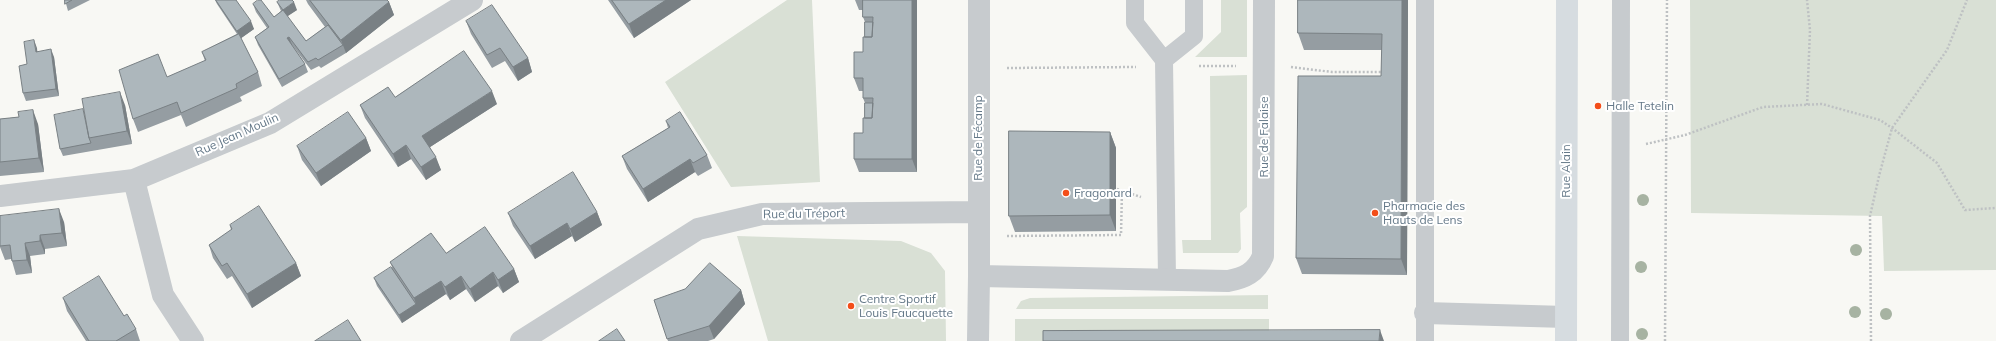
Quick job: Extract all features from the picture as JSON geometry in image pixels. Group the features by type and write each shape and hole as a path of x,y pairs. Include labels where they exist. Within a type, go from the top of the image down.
{"street":[{"name":"Rue Jean Moulin","path":"0,196 134,180 270,123 472,0"},
{"name":"Rue de Fécamp","path":"978,341 979,0"},
{"name":"Rue de Falaise","path":"1167,279 1228,281 1243,278 1259,265 1263,256 1264,0"},
{"name":"Rue Alain","path":"1566,341 1567,0"},
{"path":"134,180 163,295 193,341"},
{"name":"Rue du Tréport","path":"521,341 698,229 762,214 978,212"},
{"path":"979,276 1167,279"},
{"path":"1425,313 1566,317"}],"lane":[{"path":"1135,0 1135,23 1164,60 1167,279"},
{"path":"1164,60 1194,36 1194,0"},
{"path":"1425,341 1426,0"},
{"path":"1620,341 1621,0"}],"path":[{"path":"1665,341 1667,0"},
{"path":"1807,0 1810,30 1807,105"},
{"path":"1871,341 1870,216 1892,128 1947,50 1967,0"},
{"path":"1620,150 1685,135 1763,107 1822,104 1880,120 1892,128 1937,162 1965,210 1996,208"},
{"path":"1002,236 1121,235 1122,190"}],"shaded area":[{"path":"787,0 812,0 820,182 731,187 665,82"},
{"path":"1221,0 1247,0 1247,57 1195,57 1221,32"},
{"path":"1690,0 1996,0 1996,270 1884,271 1882,216 1691,213"},
{"path":"1247,75 1247,207 1240,213 1241,249 1238,253 1183,253 1182,240 1211,240 1210,76"},
{"name":"Centre Sportif Louis Faucquette","path":"737,236 901,241 931,253 945,271 946,341 768,341"},
{"path":"1268,295 1268,309 1016,309 1021,301 1030,298"},
{"path":"1015,319 1269,319 1269,341 1015,341"}],"building":[{"path":"65,0 72,0 65,4"},
{"path":"216,0 236,0 251,21 237,31"},
{"path":"258,0 261,0 274,17 283,10 306,41 328,25 343,45 318,60 316,58 308,62 289,37 287,38 305,64 279,79 255,37 269,27 253,4"},
{"path":"280,0 292,0 294,2 283,10 277,2"},
{"path":"310,0 387,0 389,2 341,40"},
{"path":"612,0 666,0 629,24"},
{"path":"863,0 912,0 912,159 854,159 854,133 863,133 863,118 872,118 873,98 863,98 863,78 854,78 854,52 863,52 863,37 872,37 873,17 863,17"},
{"path":"1298,0 1402,0 1401,259 1296,258 1298,76 1381,76 1382,34 1298,33"},
{"path":"492,5 528,58 513,67 500,48 487,55 466,21"},
{"path":"865,22 873,22 872,37 865,37"},
{"path":"239,34 258,72 236,84 237,88 181,113 177,102 133,119 119,70 158,54 167,77 206,60 202,52"},
{"path":"34,40 36,52 51,49 56,89 23,93 19,66 27,64 24,42"},
{"path":"464,51 492,91 422,136 436,157 421,167 406,145 393,154 360,105 388,87 395,97"},
{"path":"120,92 127,131 89,138 82,99"},
{"path":"865,103 873,103 872,118 865,118"},
{"path":"83,109 91,143 60,149 54,115"},
{"path":"33,110 39,158 0,162 0,119 19,117 18,112"},
{"path":"348,112 366,138 316,173 297,146"},
{"path":"680,112 707,155 693,163 690,159 643,189 622,156 670,127 666,121"},
{"name":"Fragonard","path":"1009,131 1110,132 1110,215 1009,216"},
{"path":"573,172 597,212 570,229 567,223 530,246 508,213"},
{"path":"259,206 296,263 247,294 227,263 222,266 209,245 232,229 230,225"},
{"path":"59,209 62,233 40,235 40,241 25,243 27,260 12,261 10,245 0,246 0,216"},
{"path":"485,227 514,269 498,280 493,272 470,289 461,276 445,287 441,281 414,298 390,262 431,233 446,253"},
{"path":"710,263 741,290 709,326 667,339 654,300 685,289"},
{"path":"391,267 416,304 399,315 374,278"},
{"path":"99,276 124,316 127,314 136,329 116,341 89,341 63,298"},
{"path":"348,320 361,341 315,341"},
{"path":"617,329 625,341 599,341"},
{"path":"1380,330 1379,341 1043,341 1043,331"}],"place":[{"name":"Halle Tetelin","path":"1598,106"},
{"name":"Fragonard","path":"1066,193"},
{"name":"Pharmacie des Hauts de Lens","path":"1375,213"},
{"name":"Centre Sportif Louis Faucquette","path":"851,306"}]}
